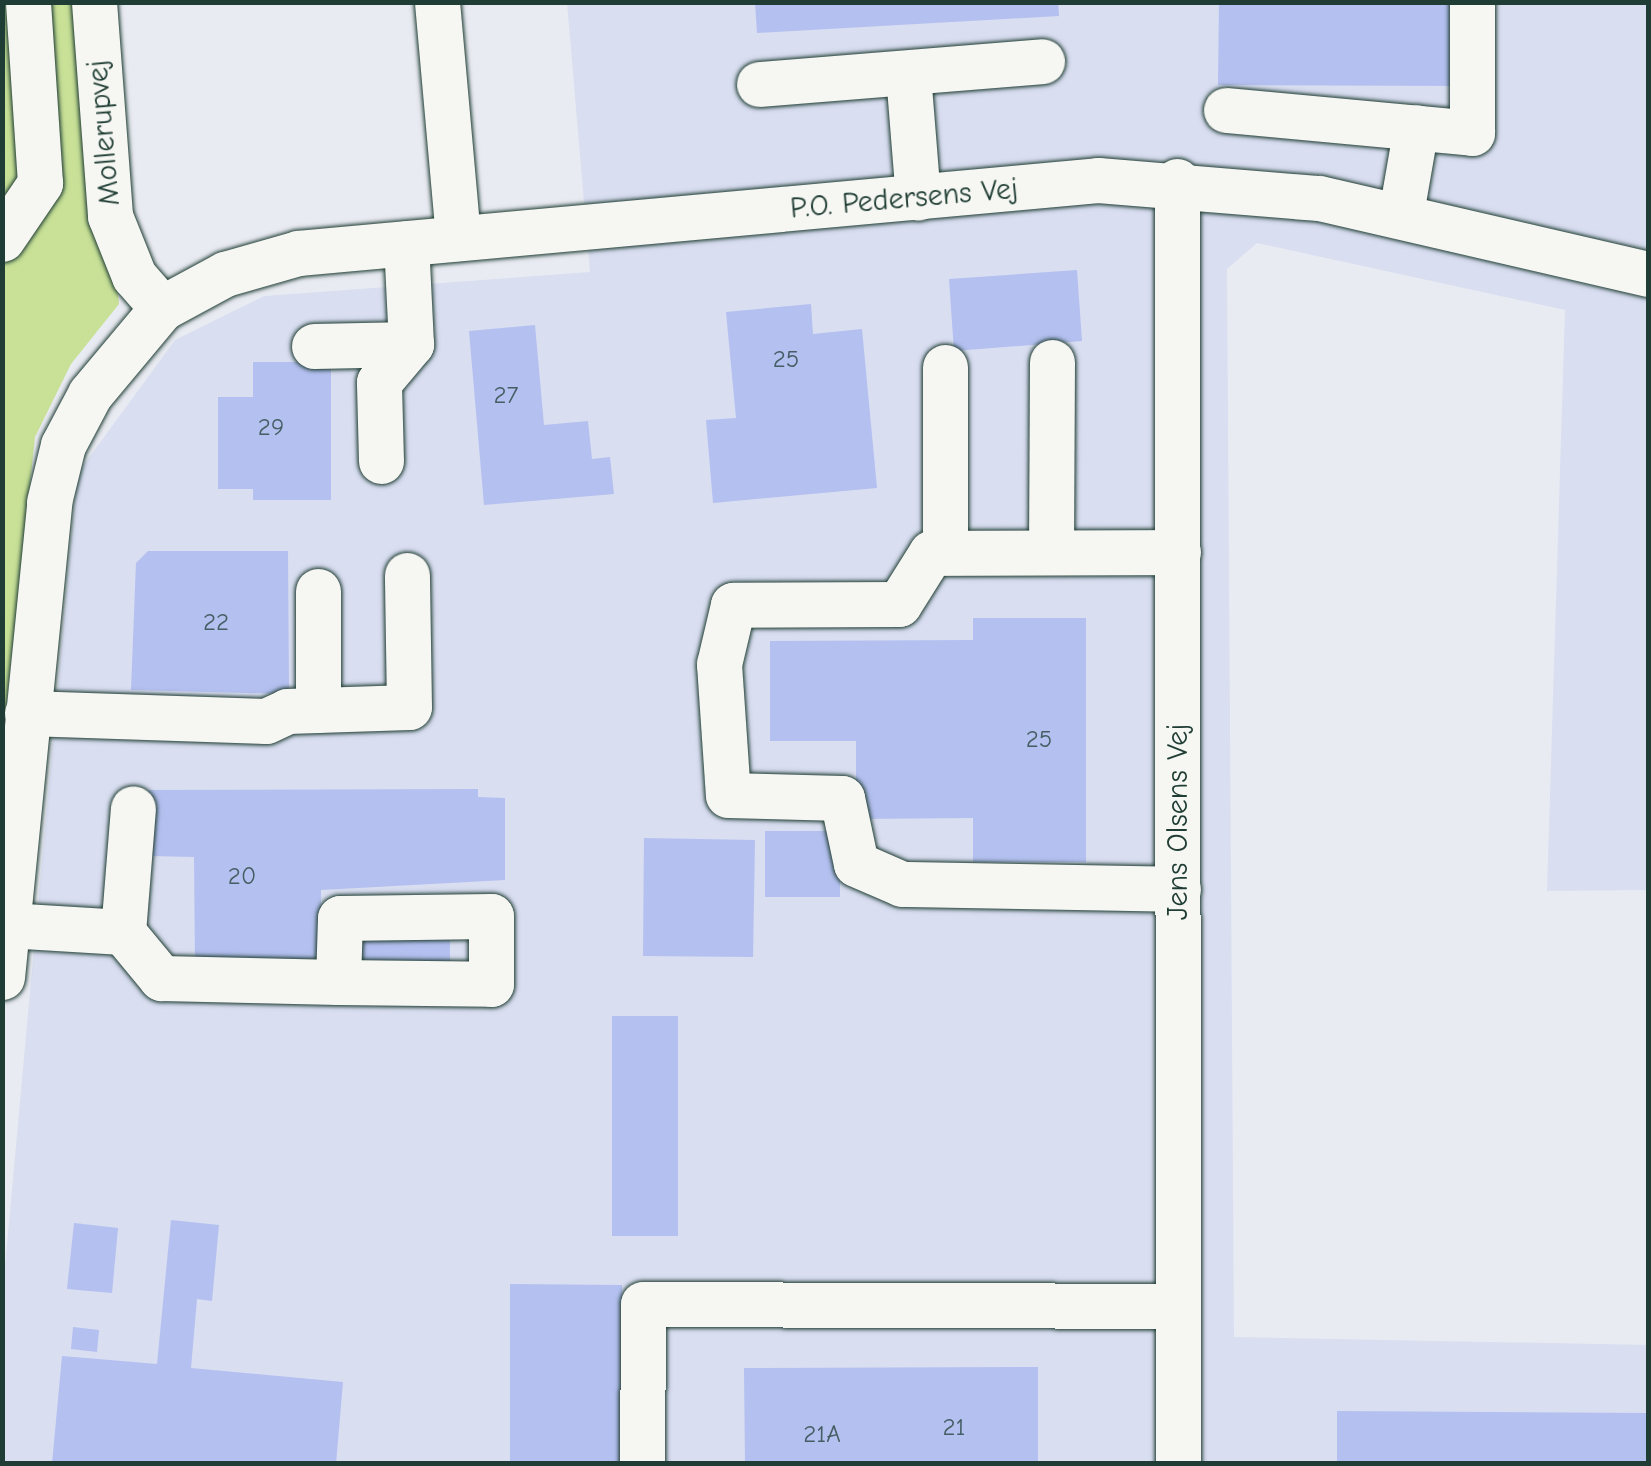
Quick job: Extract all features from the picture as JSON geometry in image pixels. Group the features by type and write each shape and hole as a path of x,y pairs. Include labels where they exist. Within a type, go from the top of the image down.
{"street":[{"path":"28,2 40,183"},
{"name":"Mollerupvej","path":"94,2 100,122 119,248 162,308"},
{"path":"436,2 458,238"},
{"path":"1226,110 1472,132 1472,2"},
{"path":"759,84 1042,61"},
{"path":"908,74 918,198"},
{"path":"2,240 40,183 100,122"},
{"path":"1401,213 1416,128"},
{"path":"2,137 40,183"},
{"name":"P.O. Pedersens Vej","path":"162,308 225,274 298,253 918,198 1177,182 1401,213 1648,274"},
{"name":"Jens Olsens Vej","path":"1177,182 1178,1464"},
{"path":"381,460 379,382 411,344 406,243"},
{"path":"2,977 27,713 63,445 90,394 162,308"},
{"path":"314,346 411,344"},
{"path":"1051,552 1052,362"},
{"path":"945,367 945,552"},
{"path":"1178,552 931,552 898,604 734,605 719,664 728,794 842,798 856,864 902,884 1178,889"},
{"path":"27,713 266,721 318,710 409,707 407,575"},
{"path":"318,591 318,710"},
{"path":"133,808 123,932 161,978 338,982"},
{"path":"7,925 123,932"},
{"path":"642,1464 643,1304 1178,1306"}],"shaded area":[{"path":"567,3 1648,3 1648,890 1547,891 1565,310 1257,243 1227,269 1234,1337 1648,1345 1648,1463 3,1464 3,1289 77,474 175,340 264,296 590,272"}],"green space":[{"path":"3,3 86,3 119,304 71,364 35,437 3,736"}],"building":[{"path":"755,2 1058,2 1059,16 757,33"},
{"path":"1219,2 1466,2 1465,86 1218,85"},
{"path":"1077,270 1082,341 954,351 949,279"},
{"path":"811,304 813,334 862,329 877,488 713,503 706,420 736,418 726,312"},
{"path":"535,325 544,425 588,421 592,459 610,457 614,494 484,505 469,331"},
{"path":"253,362 331,362 331,500 253,500 253,489 218,489 218,397 253,397"},
{"path":"148,551 288,551 289,694 131,690 136,563"},
{"path":"973,618 1086,618 1086,862 973,862 973,818 856,819 856,741 770,741 770,641 973,640"},
{"path":"478,789 478,797 505,798 505,880 321,890 320,965 195,966 194,857 150,856 148,790"},
{"path":"765,831 840,831 840,897 765,897"},
{"path":"644,838 755,840 753,957 643,956"},
{"path":"355,935 450,935 450,971 355,971"},
{"path":"612,1016 678,1016 678,1236 612,1236"},
{"path":"171,1220 219,1225 212,1301 197,1299 191,1368 343,1382 336,1464 52,1464 62,1356 157,1364"},
{"path":"74,1223 118,1228 112,1293 67,1289"},
{"path":"510,1284 622,1285 621,1464 510,1464"},
{"path":"73,1327 99,1330 97,1352 71,1349"},
{"path":"1038,1367 1038,1464 745,1464 744,1368"},
{"path":"1337,1411 1648,1413 1648,1464 1337,1464"}]}
